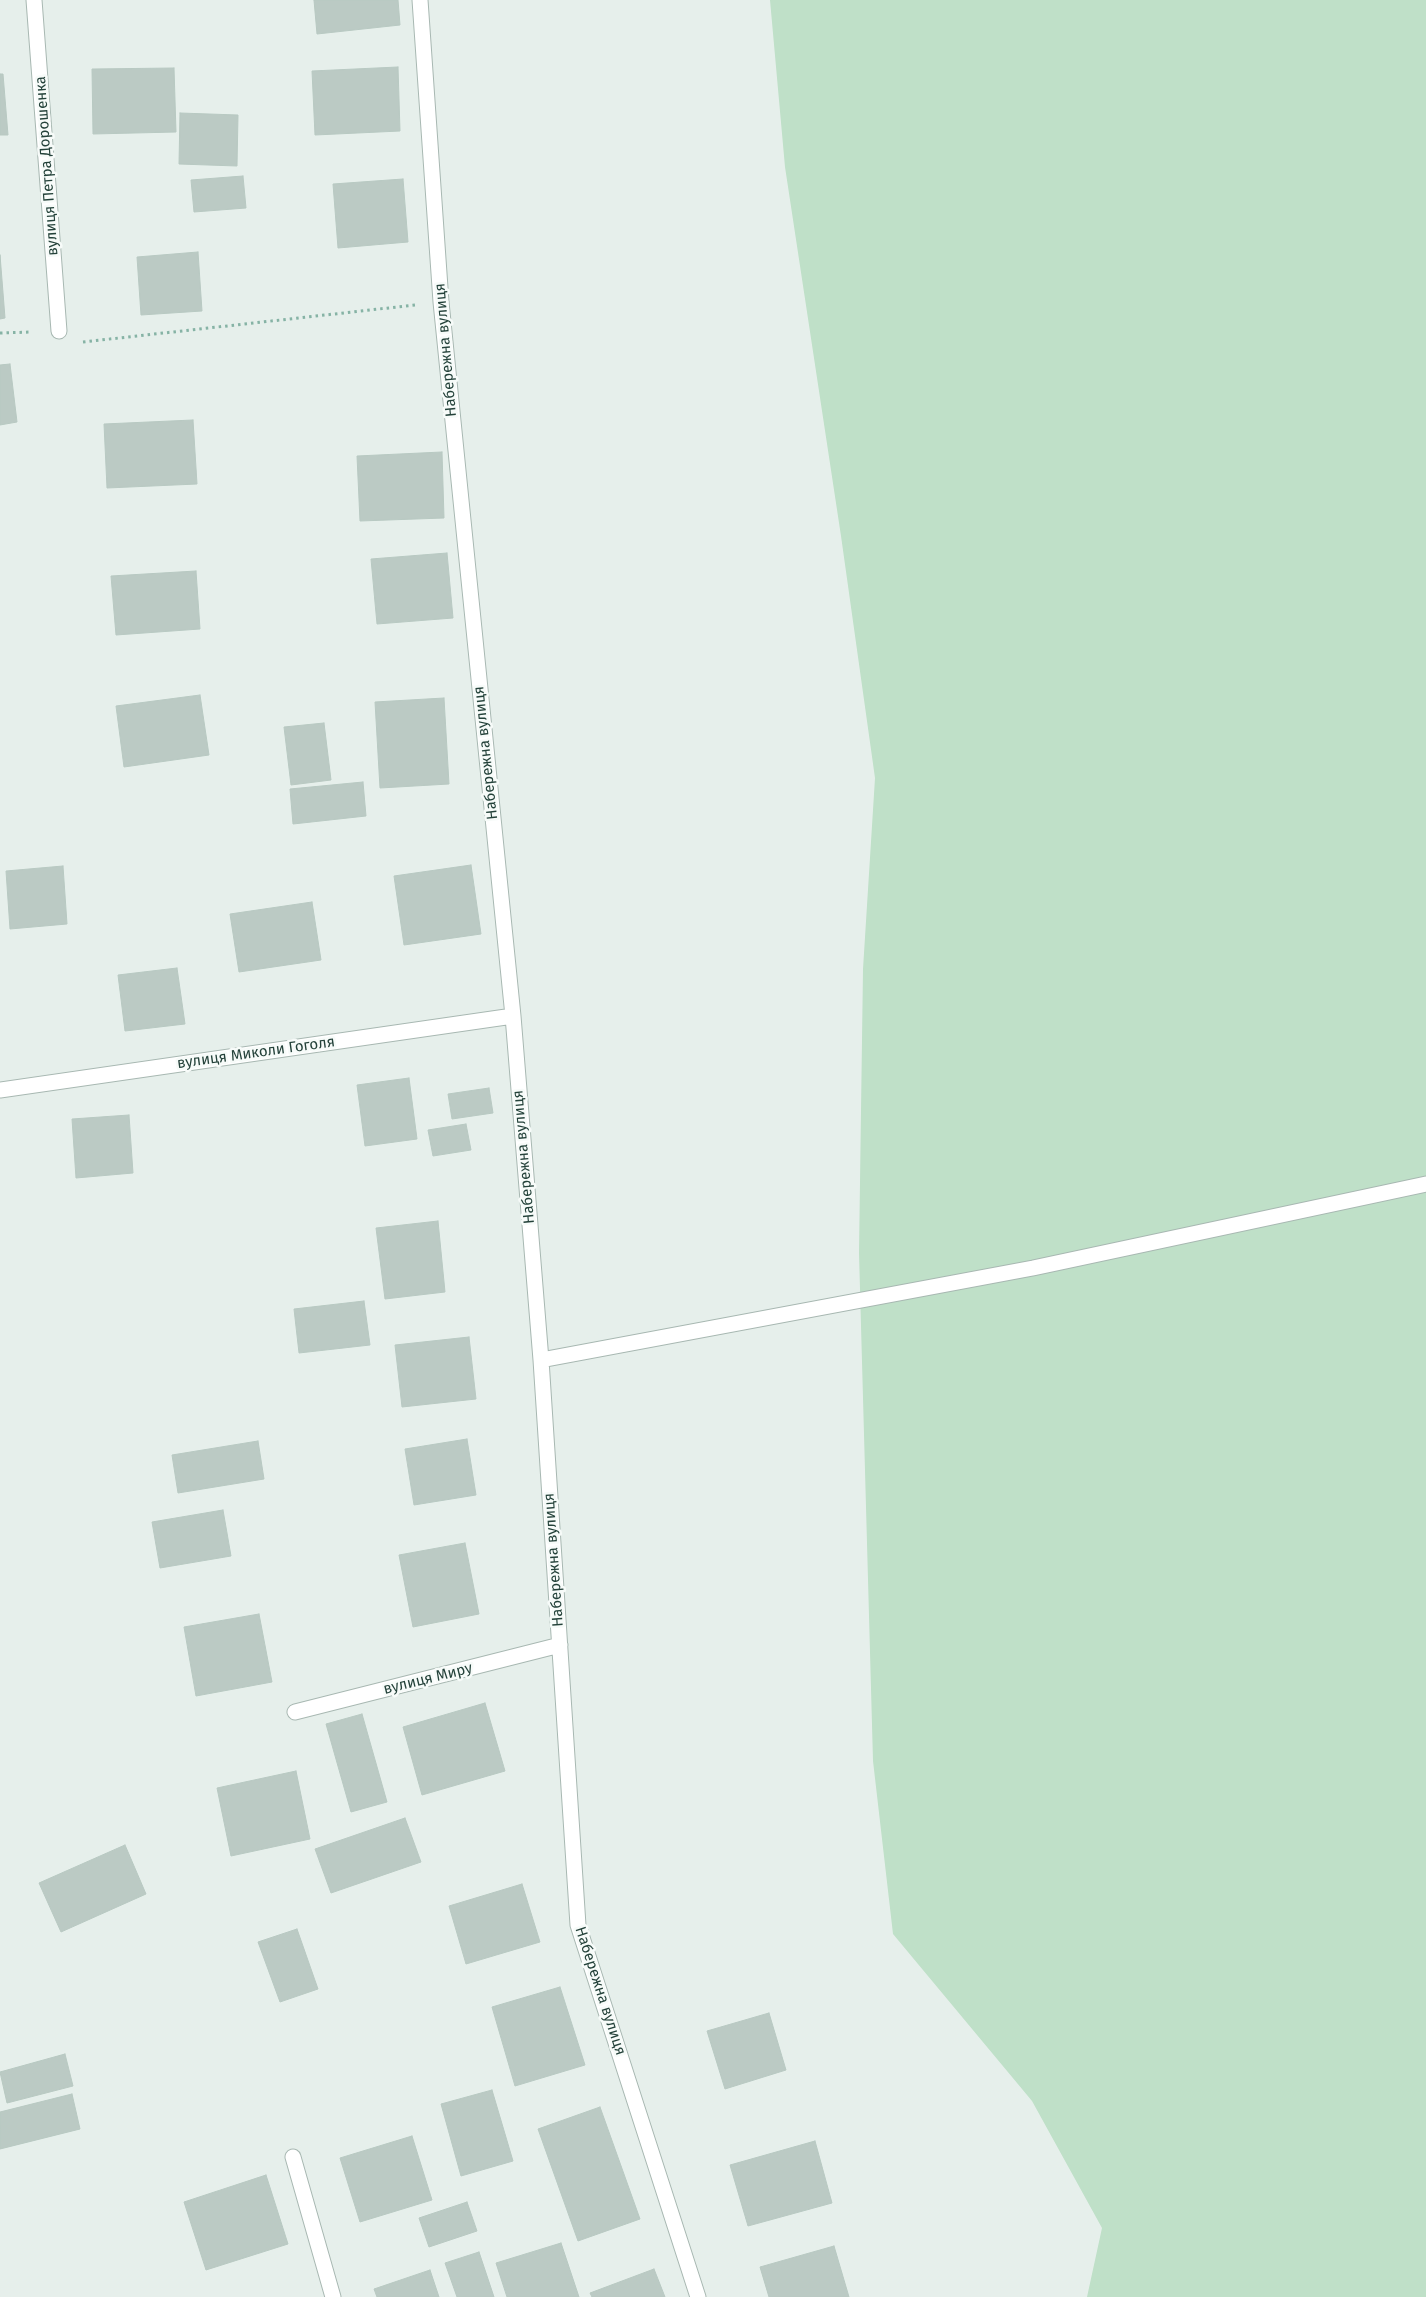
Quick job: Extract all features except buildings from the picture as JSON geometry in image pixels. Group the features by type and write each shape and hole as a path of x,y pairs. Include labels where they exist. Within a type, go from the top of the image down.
{"street":[{"name":"вулиця Петра Дорошенка","path":"34,0 60,331"},
{"name":"Набережна вулиця","path":"420,0 441,302 512,1016 541,1360 578,1926 698,2297"},
{"name":"вулиця Миколи Гоголя","path":"0,1090 512,1016"},
{"path":"541,1360 1033,1268 1426,1184"},
{"name":"вулиця Миру","path":"295,1712 560,1645"},
{"path":"293,2157 333,2297"}],"path":[{"path":"60,331 83,342 441,302"}],"green space":[{"path":"770,0 1426,0 1426,2297 1087,2297 1102,2228 1032,2101 893,1934 873,1761 859,1253 863,969 875,778 841,536 785,167"}]}
